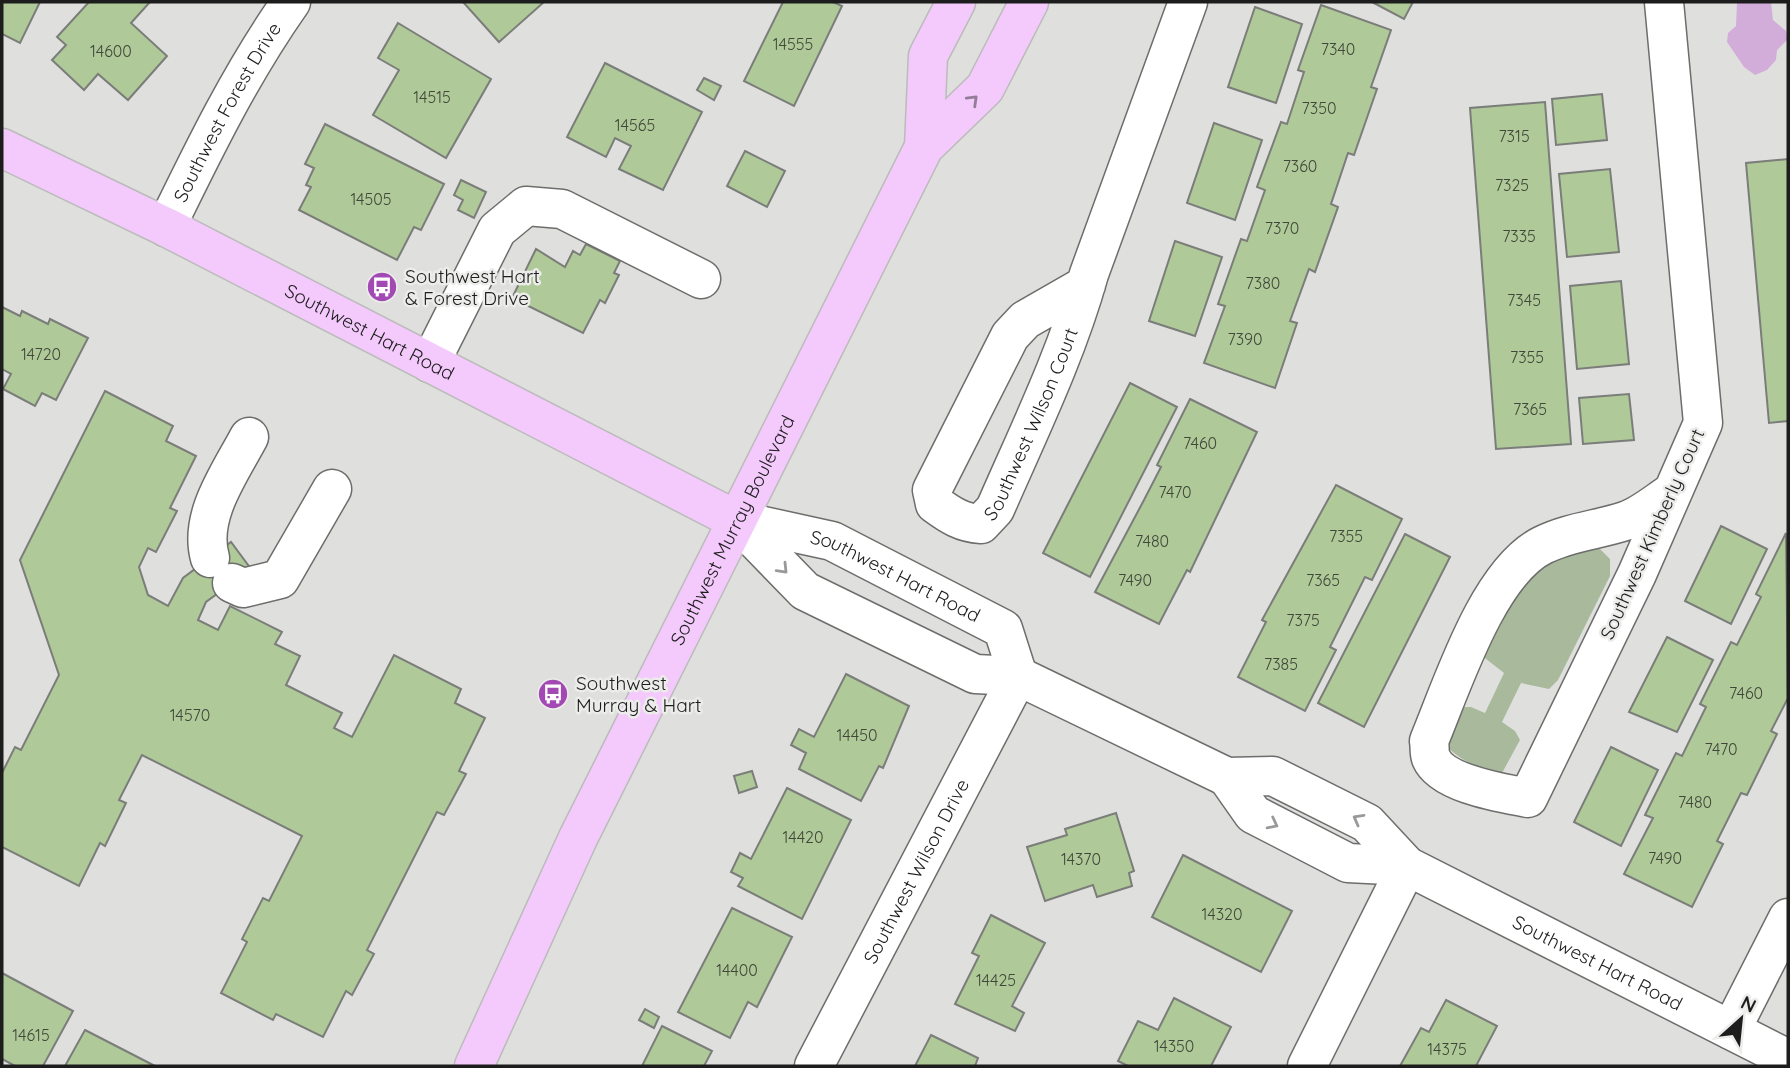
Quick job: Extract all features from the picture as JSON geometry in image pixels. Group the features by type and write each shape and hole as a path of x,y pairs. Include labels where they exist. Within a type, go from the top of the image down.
{"main road":[{"name":"Southwest Murray Boulevard","path":"924,147 928,56 956,2"},
{"name":"Southwest Murray Boulevard","path":"474,1066 578,838 924,147 985,88 1029,2"},
{"name":"Southwest Hart Road","path":"2,148 166,227 736,520"}],"street":[{"name":"Southwest Forest Drive","path":"166,227 230,97 257,50 291,2"},
{"name":"Southwest Wilson Court","path":"1086,285 1025,320 1010,336 932,490 935,504 952,516 967,523 981,524 995,509 1068,345 1086,285 1188,2"},
{"name":"Southwest Kimberly Court","path":"1664,2 1703,423 1637,574 1528,798 1472,786 1442,770 1431,759 1429,741 1493,597 1511,568 1541,545 1576,533 1628,521 1671,493"},
{"path":"430,363 497,230 526,206 562,209 701,279"},
{"path":"249,437 215,501 208,522 206,545 221,571 243,588 280,579 332,489"},
{"name":"Southwest Hart Road","path":"736,520 805,591 975,674 1018,677 1227,776 1253,814 1348,863 1407,866 1788,1059"},
{"name":"Southwest Hart Road","path":"736,520 832,541 1003,629 1018,677"},
{"name":"Southwest Wilson Drive","path":"814,1066 1018,677"},
{"path":"1307,1066 1407,866"},
{"path":"1731,1030 1788,918"}],"green space":[{"path":"1598,547 1610,559 1610,576 1558,680 1549,689 1521,683 1502,722 1515,731 1520,740 1502,773 1476,766 1460,758 1441,740 1457,707 1471,707 1485,713 1504,673 1481,655 1524,571 1560,550"}],"shaded area":[{"path":"1737,2 1771,2 1773,20 1786,31 1788,39 1777,50 1776,60 1767,70 1755,75 1744,67 1727,42 1728,33 1736,26"}],"building":[{"path":"2,2 40,2 20,43 2,34"},
{"path":"89,2 150,2 131,23 167,56 128,100 98,74 84,90 52,60 66,45 57,37"},
{"path":"463,2 544,2 499,42"},
{"path":"783,2 833,2 842,6 794,106 744,81"},
{"path":"1372,2 1413,2 1404,19"},
{"path":"1321,5 1391,30 1371,87 1377,89 1354,155 1348,153 1331,204 1338,207 1315,272 1309,269 1290,321 1297,323 1275,388 1204,363 1225,306 1218,304 1241,239 1247,241 1265,190 1257,187 1281,122 1287,124 1304,72 1298,70"},
{"path":"1255,7 1302,24 1276,103 1228,87"},
{"path":"398,23 491,79 446,158 373,115 399,70 378,58"},
{"path":"605,63 702,112 663,190 619,169 631,146 615,138 606,157 567,137"},
{"path":"704,78 721,86 714,100 697,90"},
{"path":"1602,94 1607,140 1556,145 1552,99"},
{"path":"1545,102 1571,444 1496,449 1470,108"},
{"path":"1214,123 1262,140 1235,220 1187,203"},
{"path":"325,124 444,184 421,230 414,227 397,260 299,210 311,187 306,185 314,168 305,164"},
{"path":"745,151 785,171 767,207 727,186"},
{"path":"1788,159 1788,421 1769,423 1746,163"},
{"path":"1610,169 1619,252 1567,257 1559,174"},
{"path":"461,180 486,192 474,218 458,210 463,200 454,195"},
{"path":"1175,241 1222,257 1195,336 1149,321"},
{"path":"586,244 620,261 614,273 619,275 605,303 600,300 583,333 512,298 536,249 565,267 573,251 580,255"},
{"path":"1621,281 1629,364 1577,369 1570,286"},
{"path":"2,307 20,316 22,311 48,324 50,319 88,338 56,400 42,393 35,406 3,389 11,374 2,369"},
{"path":"1130,383 1177,407 1090,577 1043,553"},
{"path":"105,391 173,426 166,441 196,456 170,508 177,511 156,552 148,548 139,567 148,595 168,606 183,578 231,542 251,569 206,602 198,620 218,630 230,606 282,632 275,644 300,656 286,685 342,713 334,728 352,737 394,655 461,689 455,703 485,718 459,771 466,774 444,815 437,812 367,950 374,954 352,995 346,991 323,1037 276,1014 273,1020 221,993 247,942 242,939 263,898 269,901 302,836 142,755 119,800 126,803 105,846 100,843 79,886 2,847 2,773 15,747 21,750 59,675 20,560"},
{"path":"1629,394 1634,440 1583,444 1579,398"},
{"path":"1190,399 1257,432 1190,572 1187,570 1159,624 1095,592 1161,467 1157,465"},
{"path":"1336,485 1402,519 1372,580 1365,577 1330,647 1336,650 1305,711 1238,677 1266,622 1262,620"},
{"path":"1721,526 1767,549 1731,624 1685,601"},
{"path":"1786,533 1788,698 1771,731 1777,734 1747,795 1741,793 1717,841 1723,844 1692,907 1624,874 1653,818 1645,815 1676,753 1682,756 1706,707 1700,704 1731,642 1737,645 1761,597 1756,594"},
{"path":"1405,534 1450,557 1364,727 1318,703"},
{"path":"1667,637 1713,660 1677,732 1629,712"},
{"path":"846,674 909,706 883,768 879,766 861,801 799,769 806,753 791,745 799,729 814,737"},
{"path":"1611,747 1658,770 1621,846 1574,822"},
{"path":"752,771 757,787 739,793 734,776"},
{"path":"787,788 851,820 802,919 738,886 743,878 731,872 740,853 751,859"},
{"path":"1116,813 1134,871 1129,873 1132,886 1097,897 1093,885 1045,901 1027,847 1067,835 1065,829"},
{"path":"1183,855 1292,911 1261,972 1152,917"},
{"path":"732,908 792,937 757,1007 748,1002 730,1038 678,1012"},
{"path":"991,915 1045,943 1012,1006 1024,1013 1015,1031 955,1004 979,956 972,953"},
{"path":"2,973 73,1011 43,1066 15,1066 2,1059"},
{"path":"1174,998 1231,1027 1211,1066 1128,1066 1118,1061 1138,1021 1158,1030"},
{"path":"1446,1000 1497,1026 1476,1066 1400,1066 1421,1028 1429,1032"},
{"path":"645,1009 659,1017 654,1028 639,1020"},
{"path":"662,1026 712,1051 704,1066 642,1066"},
{"path":"85,1030 155,1066 65,1066"},
{"path":"931,1035 978,1058 975,1066 915,1066"}],"place":[{"name":"Southwest Hart & Forest Drive","path":"382,287"},
{"name":"Southwest Murray & Hart","path":"553,694"}]}
